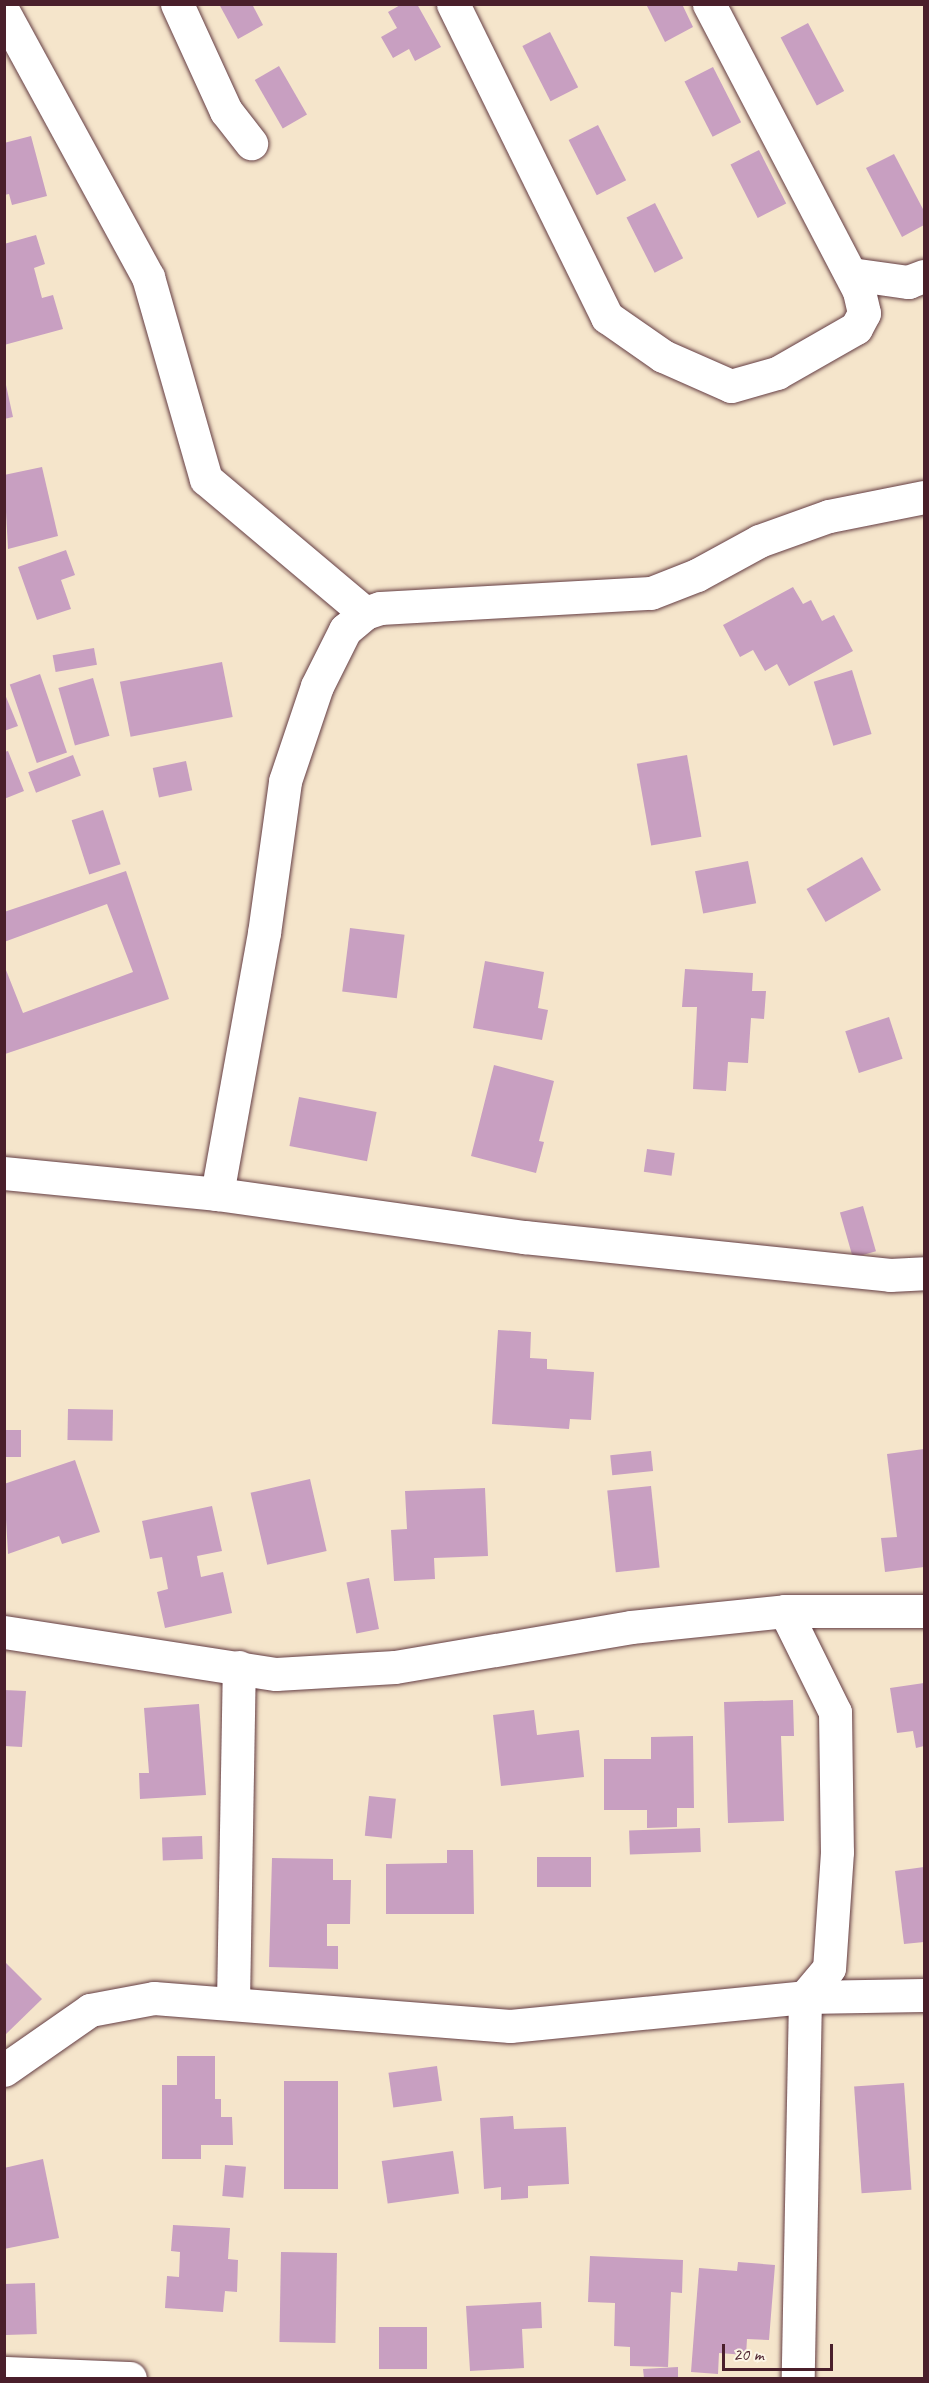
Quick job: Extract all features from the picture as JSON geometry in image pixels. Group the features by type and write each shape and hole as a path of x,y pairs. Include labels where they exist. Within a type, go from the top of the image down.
{"street":[{"path":"177,4 226,111 251,143"},
{"path":"453,4 607,317 663,356 731,386 777,373 856,328 864,313 851,274 709,4"},
{"path":"4,13 148,277 207,479 365,613"},
{"path":"851,274 908,282 924,276"},
{"path":"217,1194 264,933 285,780 317,686 345,630 365,613 380,608 651,593 697,575 759,541 829,516 924,498"},
{"path":"4,1173 217,1194 524,1237 890,1275 924,1273"},
{"path":"4,1632 276,1674 395,1667 631,1627 785,1611 924,1611"},
{"path":"785,1611 836,1712 837,1852 829,1968 806,1997 798,2379"},
{"path":"233,2002 239,1667"},
{"path":"4,2070 90,2010 154,1998 233,2002 510,2026 806,1997 924,1995"},
{"path":"4,2373 130,2379"}],"building":[{"path":"219,4 252,4 263,25 238,39"},
{"path":"402,4 417,4 441,47 415,61 409,49 393,58 381,37 397,28 388,12"},
{"path":"646,4 682,4 693,27 665,42"},
{"path":"808,23 844,91 817,106 781,38"},
{"path":"550,32 578,87 551,101 522,46"},
{"path":"279,66 307,114 283,128 255,80"},
{"path":"713,67 741,122 713,137 684,82"},
{"path":"598,125 626,180 597,195 569,140"},
{"path":"31,136 47,196 12,205 9,194 4,195 4,143"},
{"path":"759,150 786,203 758,218 730,165"},
{"path":"894,154 924,211 924,225 902,237 866,168"},
{"path":"655,203 683,258 655,273 626,218"},
{"path":"36,235 45,264 34,268 42,298 53,295 63,329 4,345 4,244"},
{"path":"4,376 13,417 4,419"},
{"path":"42,467 58,536 8,549 4,475"},
{"path":"66,550 75,575 61,580 71,609 37,620 18,567"},
{"path":"793,587 803,604 811,600 822,621 834,615 853,651 789,686 777,664 765,671 753,650 740,657 723,625"},
{"path":"94,648 97,665 56,672 53,655"},
{"path":"222,662 233,717 131,737 120,682"},
{"path":"852,670 872,734 833,746 814,682"},
{"path":"40,674 67,752 37,763 10,684"},
{"path":"93,678 110,736 75,746 58,688"},
{"path":"4,692 18,726 4,731"},
{"path":"8,751 24,791 4,799 4,752"},
{"path":"73,755 81,776 36,793 28,772"},
{"path":"687,755 701,837 651,846 637,764"},
{"path":"186,761 192,790 159,797 153,768"},
{"path":"103,810 121,864 89,874 72,820"},
{"path":"862,857 881,890 826,922 807,889"},
{"path":"748,861 756,903 703,914 695,871"},
{"path":"126,871 169,999 5,1054 4,965 23,1013 133,972 107,904 4,942 4,912"},
{"path":"350,928 405,935 397,998 342,992"},
{"path":"485,961 544,972 538,1008 548,1010 542,1040 473,1028"},
{"path":"685,969 753,973 752,991 766,991 764,1019 751,1018 748,1063 728,1062 726,1091 693,1089 697,1007 682,1007"},
{"path":"889,1017 903,1059 859,1073 845,1031"},
{"path":"494,1065 554,1081 539,1141 544,1142 536,1173 471,1156"},
{"path":"299,1097 377,1112 367,1161 289,1146"},
{"path":"647,1149 675,1153 672,1176 644,1172"},
{"path":"863,1206 876,1251 853,1258 840,1213"},
{"path":"498,1330 531,1332 530,1358 547,1359 547,1369 594,1372 591,1420 570,1419 569,1429 492,1424"},
{"path":"68,1409 113,1410 112,1441 67,1440"},
{"path":"4,1430 21,1430 21,1457 4,1457"},
{"path":"924,1449 924,1567 885,1572 881,1538 897,1537 887,1454"},
{"path":"651,1451 653,1471 612,1475 610,1455"},
{"path":"75,1460 100,1532 62,1544 59,1536 8,1554 4,1484"},
{"path":"310,1479 327,1551 267,1565 251,1493"},
{"path":"651,1486 660,1568 616,1572 607,1491"},
{"path":"485,1488 488,1556 434,1558 435,1579 394,1581 391,1530 407,1529 405,1491"},
{"path":"212,1506 222,1551 197,1556 201,1577 223,1572 232,1613 165,1628 157,1592 168,1589 162,1557 150,1559 142,1521"},
{"path":"369,1578 379,1629 356,1633 346,1582"},
{"path":"924,1683 924,1746 916,1748 913,1731 897,1733 890,1688"},
{"path":"4,1690 26,1691 22,1747 4,1746"},
{"path":"793,1700 794,1736 781,1736 784,1821 728,1823 724,1702"},
{"path":"199,1704 206,1795 140,1799 139,1773 149,1773 144,1708"},
{"path":"534,1710 537,1735 579,1730 584,1777 501,1786 493,1715"},
{"path":"693,1736 694,1808 677,1808 677,1827 647,1828 647,1810 604,1810 604,1759 651,1759 651,1737"},
{"path":"369,1796 396,1799 392,1839 365,1836"},
{"path":"700,1828 701,1852 630,1854 629,1830"},
{"path":"202,1836 203,1859 163,1860 162,1837"},
{"path":"447,1850 473,1850 474,1914 386,1914 386,1864 447,1863"},
{"path":"537,1857 591,1857 591,1887 537,1887"},
{"path":"272,1858 333,1859 333,1880 351,1880 350,1924 327,1924 327,1946 338,1946 338,1969 269,1967"},
{"path":"924,1867 924,1942 904,1944 895,1871"},
{"path":"4,1961 42,1999 4,2036"},
{"path":"177,2056 215,2056 215,2099 221,2099 221,2117 232,2117 233,2145 201,2145 201,2159 162,2159 162,2085 177,2085"},
{"path":"437,2066 442,2101 393,2107 388,2073"},
{"path":"284,2081 338,2081 338,2189 284,2189"},
{"path":"904,2083 911,2190 862,2193 854,2086"},
{"path":"513,2116 514,2129 566,2127 569,2184 528,2186 528,2198 501,2200 501,2187 484,2189 480,2118"},
{"path":"453,2151 459,2194 388,2204 382,2161"},
{"path":"43,2159 59,2238 4,2249 4,2168"},
{"path":"225,2165 246,2167 243,2198 222,2196"},
{"path":"173,2225 230,2228 228,2259 238,2260 237,2292 225,2291 223,2312 165,2308 167,2276 179,2277 180,2252 171,2251"},
{"path":"281,2252 337,2253 335,2343 279,2342"},
{"path":"590,2256 683,2260 682,2293 671,2292 668,2367 630,2366 630,2347 614,2346 615,2303 588,2302"},
{"path":"738,2262 775,2265 769,2340 747,2339 746,2355 719,2353 718,2374 691,2372 699,2268 737,2271"},
{"path":"35,2283 37,2334 6,2335 4,2284"},
{"path":"541,2302 542,2328 522,2329 524,2368 470,2371 466,2306"},
{"path":"379,2327 427,2327 427,2369 379,2369"},
{"path":"678,2367 678,2378 644,2378 643,2369"}]}
